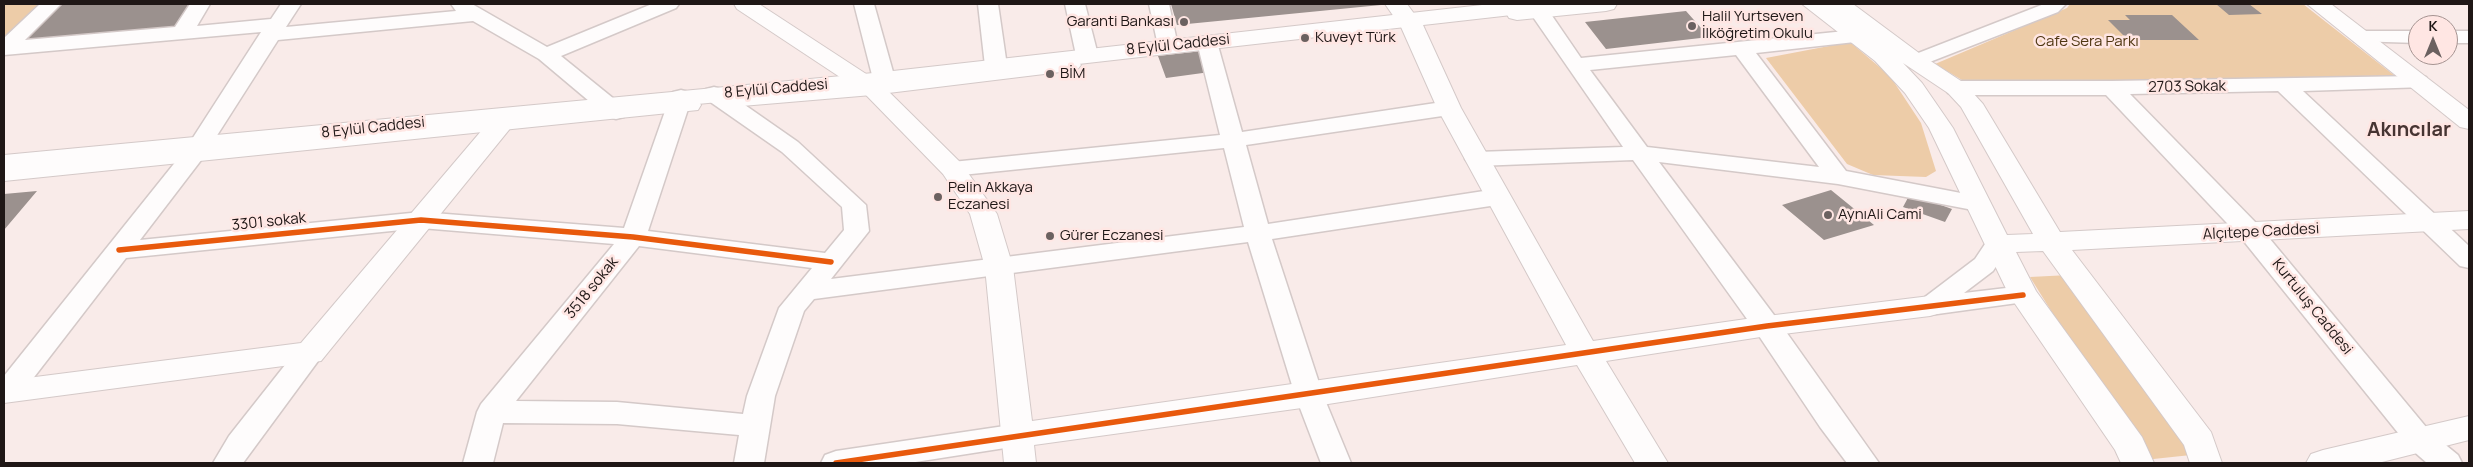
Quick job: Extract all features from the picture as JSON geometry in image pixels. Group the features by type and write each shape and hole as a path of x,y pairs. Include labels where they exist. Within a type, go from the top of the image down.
{"main road":[{"path":"745,4 873,82 952,169 983,214 999,267 1019,449 1309,395 1767,326 1930,306"},
{"name":"8 Eylül Caddesi","path":"4,163 197,150 873,82 1168,46 1208,45 1405,16 1538,6 1606,4"},
{"path":"1812,4 1883,56 1914,88 1941,128 2023,295 2130,446 2136,463"},
{"path":"1839,4 1915,61 1956,88 1971,104 2052,243 2199,441 2206,463"},
{"path":"2318,4 2469,122"},
{"path":"1405,16 1449,108 1497,197 1585,353 1652,463"},
{"path":"873,82 1208,45"},
{"path":"1914,88 1956,88"},
{"path":"6,392 310,354 504,119"},
{"path":"4,173 197,150"},
{"name":"Alçıtepe Caddesi","path":"1998,244 2251,233 2469,220"},
{"path":"2323,463 2421,442 2469,428"}],"street":[{"path":"4,48 51,4"},
{"path":"181,34 200,4"},
{"path":"6,392 197,150 292,4"},
{"path":"546,55 640,8 670,4"},
{"path":"864,4 873,82"},
{"path":"988,4 996,66"},
{"path":"1075,4 1087,55"},
{"path":"1160,4 1168,46"},
{"path":"1915,61 2051,8 2056,4"},
{"path":"1538,6 1575,66 1767,326 1830,419 1864,463"},
{"path":"4,48 181,34 274,30 466,9 546,55 611,108"},
{"path":"1575,66 1855,36"},
{"path":"2360,37 2408,37"},
{"path":"1208,45 1235,140 1258,233 1309,395 1336,463"},
{"path":"1742,48 1838,177"},
{"name":"2703 Sokak","path":"1956,88 2112,88 2418,82"},
{"path":"2284,85 2469,260"},
{"name":"Kurtuluş Caddesi","path":"2112,88 2251,233 2421,442 2447,463"},
{"path":"718,98 790,147 854,205 857,231 792,308 761,396 749,463"},
{"name":"3518 sokak","path":"478,463 491,412 633,236 679,102"},
{"path":"952,169 1235,140 1449,108"},
{"path":"1477,159 1639,153 1838,177 1978,204"},
{"path":"807,291 1258,233 1497,197"},
{"name":"3301 sokak","path":"119,250 421,220 633,236 831,262"},
{"path":"1930,306 1984,266 1998,244"},
{"path":"1930,306 2023,295"},
{"path":"228,463 239,444 310,354"},
{"path":"491,412 617,413 756,426"},
{"path":"836,463 1019,449"}],"green space":[{"path":"4,4 53,4 4,44"},
{"name":"Cafe Sera Parkı","path":"2070,4 2303,4 2395,76 1967,83 1935,64 2067,8"},
{"path":"1850,42 1890,76 1921,123 1936,171 1926,177 1873,175 1847,164 1766,58"},
{"path":"2069,275 2191,455 2144,460 2030,277"}],"building":[{"path":"59,4 195,4 178,33 9,45"},
{"path":"1171,4 1381,4 1381,5 1177,25"},
{"path":"2216,4 2249,4 2262,14 2229,15"},
{"path":"1686,11 1709,37 1606,49 1585,22"},
{"path":"2125,15 2172,15 2199,40 2128,40 2108,20 2130,20"},
{"path":"1202,51 1210,72 1166,78 1158,56"},
{"name":"AynıAli Cami","path":"1831,190 1874,225 1824,240 1782,205"},
{"path":"37,191 4,230 4,194"},
{"path":"1910,194 1952,209 1945,222 1903,207"}],"cycle path":[{"path":"119,250 421,220 633,237 831,262"},
{"path":"836,463 1767,326 2023,295"}],"place":[{"name":"Garanti Bankası","path":"1184,22"},
{"name":"Halil Yurtseven İlköğretim Okulu","path":"1692,26"},
{"name":"Kuveyt Türk","path":"1305,38"},
{"name":"BİM","path":"1050,74"},
{"name":"Pelin Akkaya Eczanesi","path":"938,197"},
{"name":"AynıAli Cami","path":"1828,215"},
{"name":"Gürer Eczanesi","path":"1050,236"}],"district":[{"name":"Akıncılar","path":"2409,130"}]}
